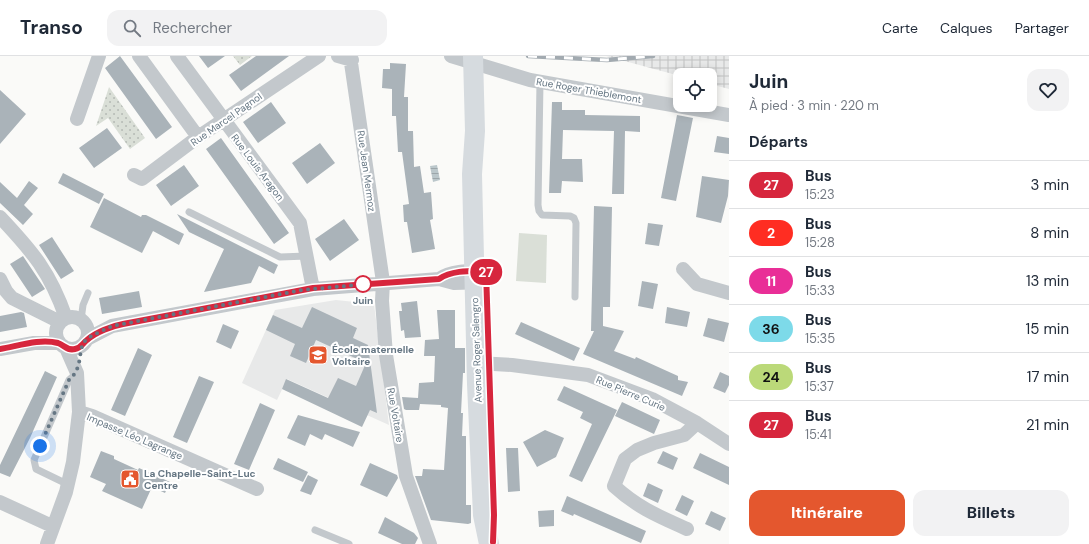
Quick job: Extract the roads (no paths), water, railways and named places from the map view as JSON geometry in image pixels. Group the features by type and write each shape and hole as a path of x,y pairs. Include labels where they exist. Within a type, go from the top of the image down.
{"main road":[{"name":"Avenue Roger Salengro","path":"473,65 475,131 472,174 480,277 483,364 483,515 489,544"},
{"name":"Avenue Roger Salengro","path":"483,364 494,515 492,544"}],"street":[{"path":"77,119 99,56"},
{"path":"139,56 198,137"},
{"name":"Rue Louis Aragon","path":"177,56 300,223 313,288"},
{"name":"Rue Marcel Pagnol","path":"134,175 142,179 198,137 319,56"},
{"path":"338,56 354,58"},
{"name":"Rue Roger Thieblemont","path":"451,56 540,82 729,116"},
{"name":"Rue Jean Mermoz","path":"354,58 383,282"},
{"path":"0,217 26,244 53,284 61,322 55,336 77,373"},
{"path":"684,269 697,284 729,293"},
{"path":"34,343 45,337 61,322 71,317 83,321 112,326 313,288 439,279 445,275 480,277"},
{"path":"0,278 3,293 61,322"},
{"name":"Rue Voltaire","path":"383,282 382,301 386,355 406,476 430,544"},
{"path":"46,544 68,484 73,462 79,412 77,373 88,331 83,321"},
{"path":"0,349 34,343 62,346 74,350 112,326"},
{"name":"Rue Pierre Curie","path":"483,364 512,365 588,375 652,399 697,423 729,444"},
{"name":"Impasse Léo Lagrange","path":"79,412 92,416 257,489"},
{"path":"687,529 649,513 630,501 614,486 624,459 637,450 654,442 684,435 697,423"},
{"path":"0,502 52,526"}],"lane":[{"path":"540,82 538,205 542,215 570,216 574,218 576,223 575,297"},
{"path":"189,212 280,257 307,256"},
{"path":"83,321 83,306 88,293"},
{"path":"68,484 36,469 34,460 69,380 77,373"},
{"path":"315,530 350,544"}],"railway":[{"path":"528,56 607,60 653,56"}],"place":[{"name":"Juin","path":"363,284"},
{"name":"École maternelle Voltaire","path":"318,355"},
{"name":"La Chapelle-Saint-Luc Centre","path":"130,479"}]}
